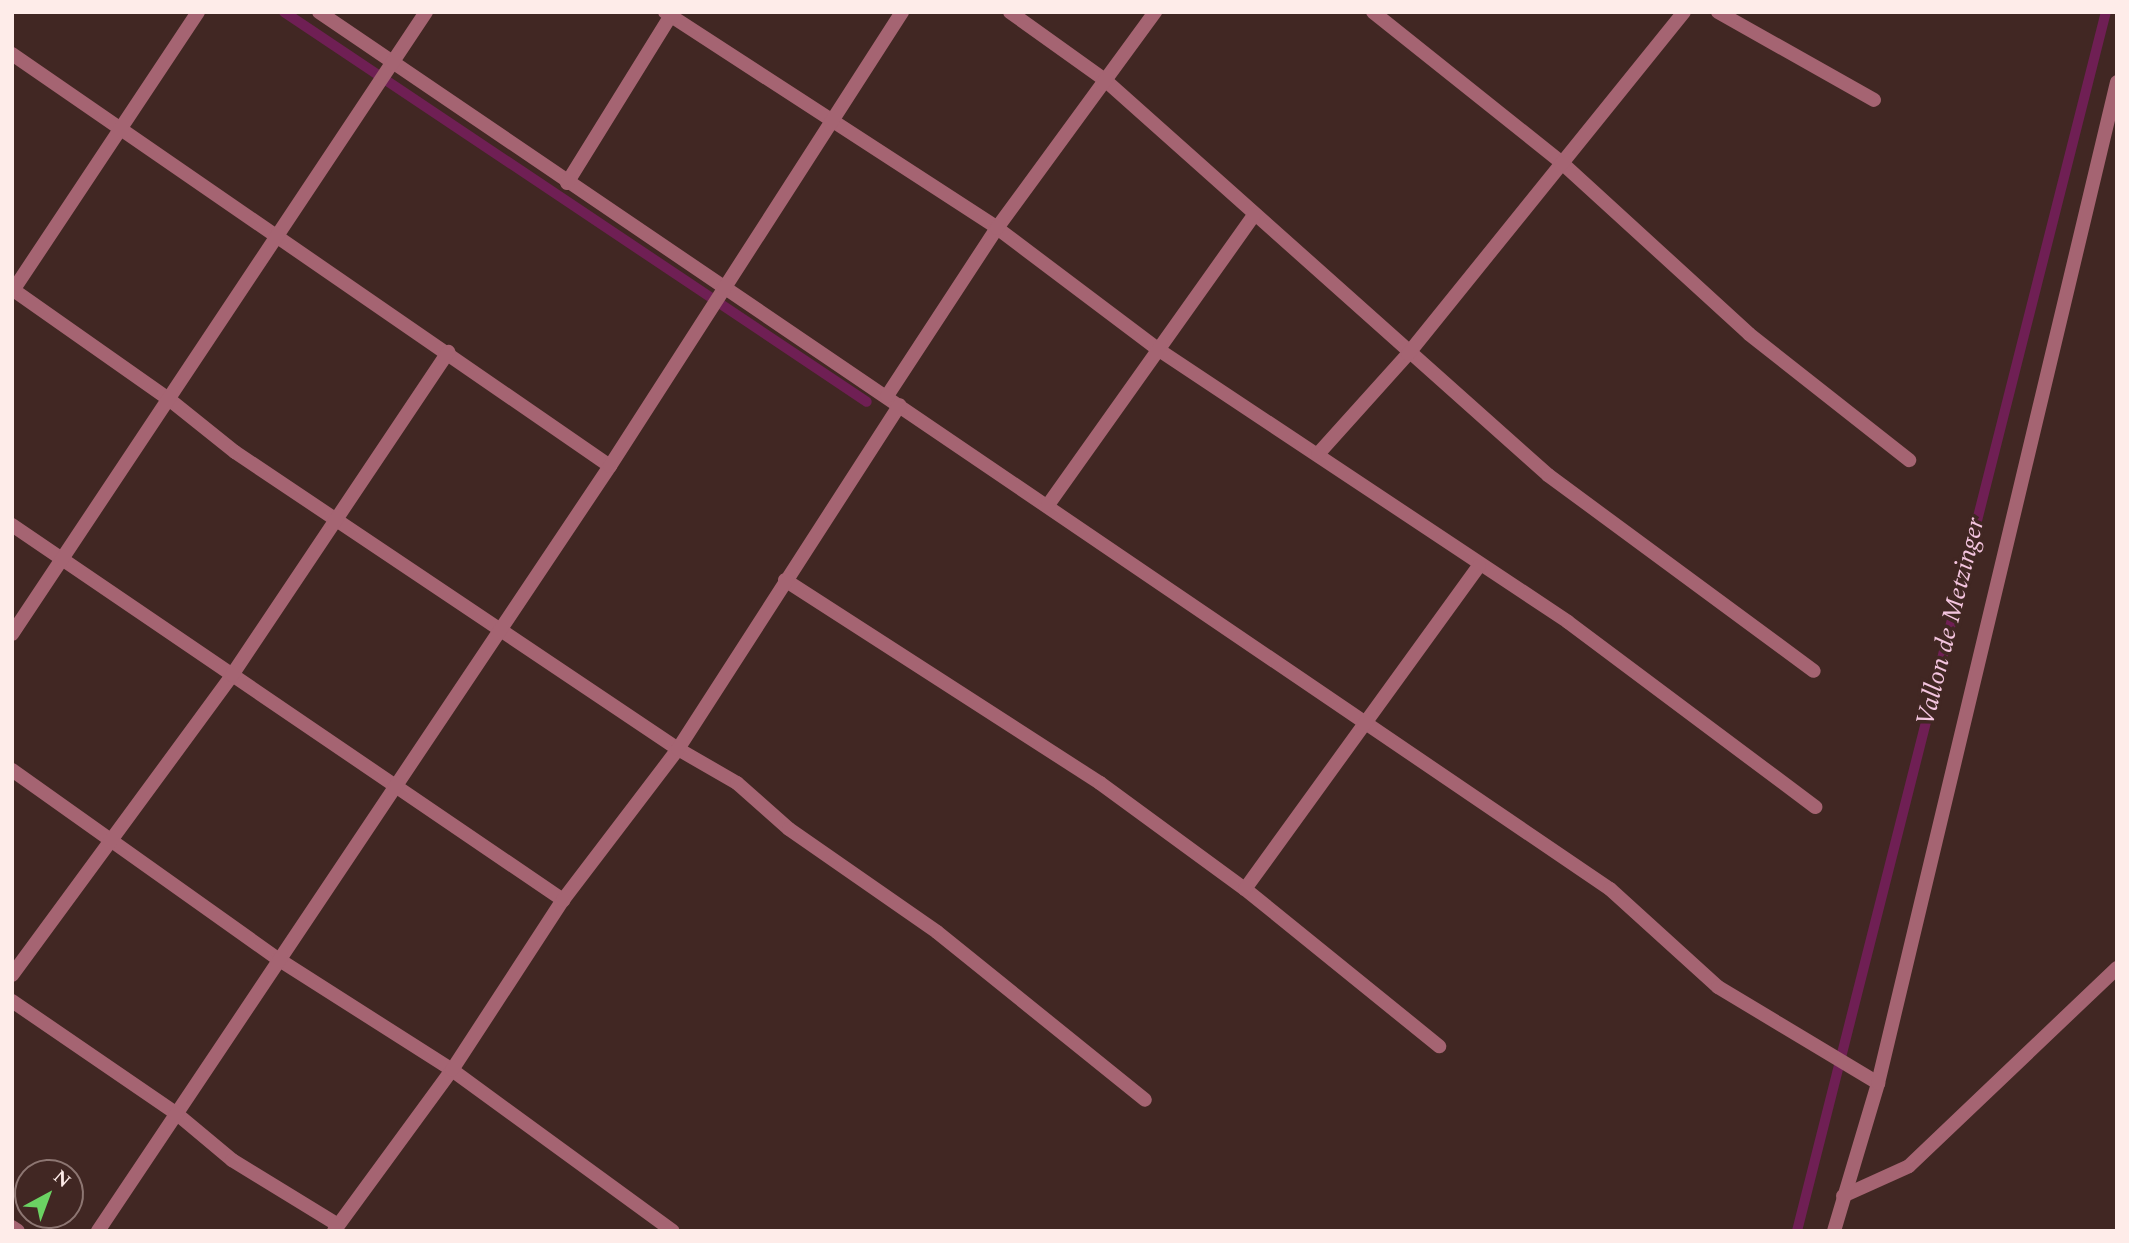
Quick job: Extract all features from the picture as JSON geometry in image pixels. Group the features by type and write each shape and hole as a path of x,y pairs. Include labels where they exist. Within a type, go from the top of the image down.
{"street":[{"path":"198,12 13,290 170,400 235,452 500,626 678,749 737,783 789,829 937,932 1145,1100"},
{"path":"319,12 725,291 887,396 1610,889 1718,987 1781,1021 1878,1083"},
{"path":"12,634 170,400 275,234 426,12"},
{"path":"97,1231 278,959 398,785 500,626 610,466 834,123 902,12"},
{"path":"1010,12 1105,80 1408,354 1548,475 1814,671"},
{"path":"887,396 997,228 1155,12"},
{"path":"1373,12 1562,163 1749,334 1909,460"},
{"path":"1392,25 1401,12"},
{"path":"1318,454 1408,354 1684,12"},
{"path":"1718,12 1874,100"},
{"path":"567,183 669,13 997,228 1159,351 1318,454 1479,566 1568,622 1815,807"},
{"path":"12,54 610,466"},
{"path":"1834,1231 1878,1083 2117,82"},
{"path":"1048,505 1254,215"},
{"path":"12,975 232,675 448,352"},
{"path":"12,1001 177,1114 232,1160 336,1228 452,1070 563,900 678,749 900,405"},
{"path":"12,525 398,785 563,900"},
{"path":"1245,888 1479,566"},
{"path":"785,580 1100,783 1245,888 1439,1046"},
{"path":"12,770 278,959 452,1070 673,1231"},
{"path":"1843,1196 1909,1166 2117,968"},
{"path":"12,1227 18,1231"}],"waterway":[{"path":"284,12 867,402"},
{"name":"Vallon de Metzinger","path":"1797,1231 2106,12"}]}
